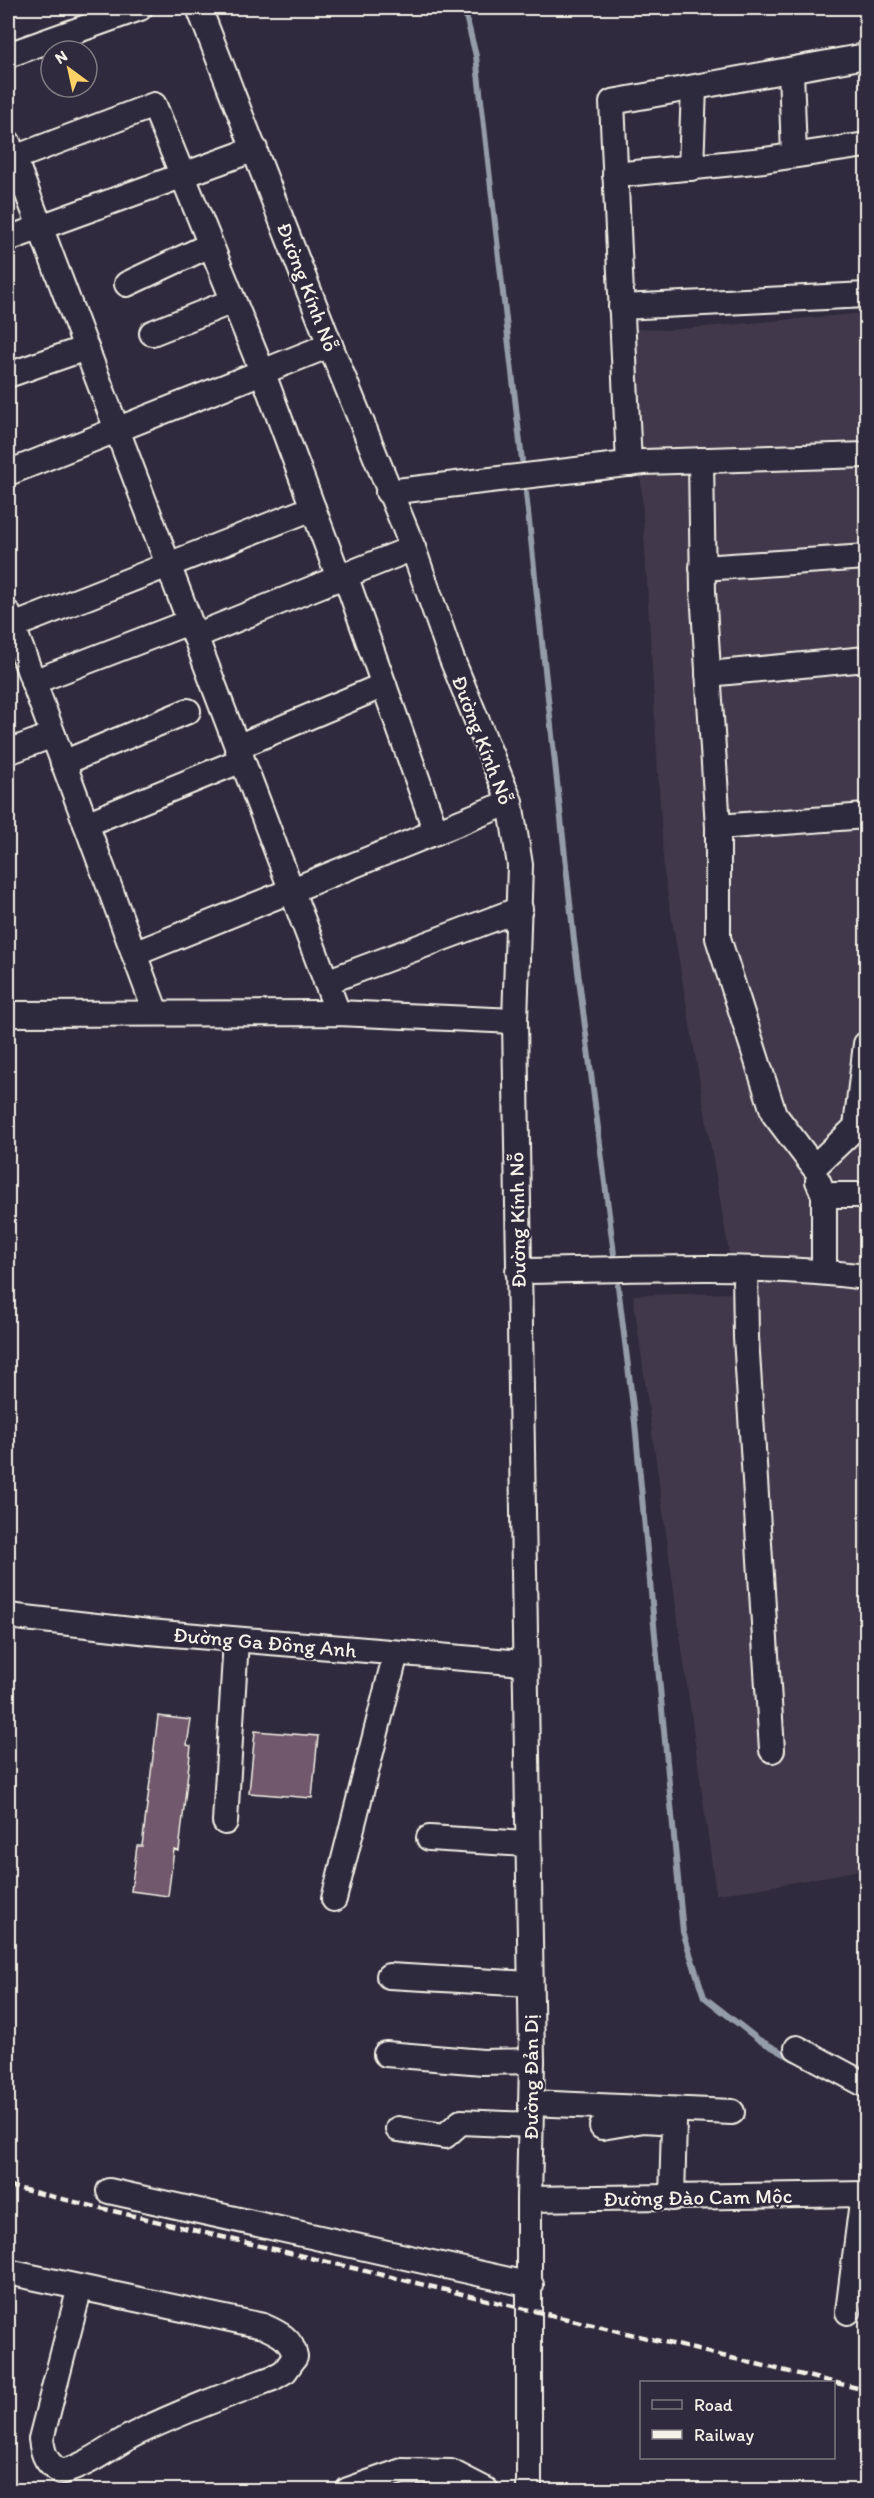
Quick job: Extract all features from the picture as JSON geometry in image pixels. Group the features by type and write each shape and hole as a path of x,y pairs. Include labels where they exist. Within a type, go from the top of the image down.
{"street":[{"path":"8,56 140,8"},
{"name":"Đường Kính Nỗ","path":"199,8 388,492 413,548 452,657 510,802 520,865 515,1021 523,1663"},
{"path":"629,464 612,102 867,56"},
{"path":"791,70 794,155"},
{"path":"691,168 694,88"},
{"path":"338,1013 10,150 154,105 342,577 436,832"},
{"path":"615,175 691,168 867,145"},
{"path":"8,238 255,149"},
{"path":"127,284 210,245"},
{"path":"621,307 867,295"},
{"path":"152,333 233,301"},
{"path":"8,473 330,345"},
{"path":"8,375 86,348"},
{"path":"388,492 629,464 867,455"},
{"path":"700,460 702,567 718,827 718,938 774,1114 814,1167 824,1195 824,1271"},
{"path":"156,1013 9,622 168,565 313,508"},
{"path":"33,682 342,577 413,548"},
{"path":"702,567 867,556"},
{"path":"708,674 867,659"},
{"path":"86,824 384,686"},
{"path":"63,763 188,711"},
{"path":"8,752 53,735"},
{"path":"134,954 510,802"},
{"path":"718,827 867,816"},
{"path":"326,982 520,909"},
{"path":"8,1014 338,1013 515,1021"},
{"path":"814,1167 856,1126 867,1044"},
{"path":"824,1195 867,1195"},
{"path":"518,1271 745,1269 824,1271 867,1276"},
{"path":"745,1269 746,1336 772,1750"},
{"name":"Đường Ga Đông Anh","path":"8,1616 236,1640 523,1663"},
{"path":"225,1822 236,1640"},
{"path":"334,1899 396,1653"},
{"name":"Đường Đản Dị","path":"523,1663 532,2061 529,2199 531,2286 529,2490"},
{"path":"429,1838 527,1844"},
{"path":"389,1976 530,1984"},
{"path":"797,2048 867,2085"},
{"path":"386,2054 483,2062 532,2061"},
{"path":"398,2129 445,2136 461,2122 530,2114 732,2112"},
{"path":"602,2127 644,2120 674,2122 672,2198"},
{"path":"109,2191 531,2286"},
{"path":"848,2312 865,2194"},
{"name":"Đường Đào Cam Mộc","path":"529,2199 865,2194"},
{"path":"8,2272 80,2287 263,2326 281,2334 293,2345 295,2357 285,2371 273,2378 183,2410 122,2440 74,2469 61,2472 51,2466 43,2454 41,2439 80,2287"},
{"path":"348,2490 402,2471 452,2472 486,2490"}],"shaded area":[{"path":"866,313 866,1869 757,1889 716,1894 633,1295 736,1293 664,873 632,329 669,330"}],"building":[{"path":"158,1716 191,1720 187,1745 191,1746 179,1851 174,1850 168,1896 131,1891 137,1846 142,1846"},
{"path":"255,1731 318,1736 312,1798 249,1793"}],"waterway":[{"path":"464,8 476,56 522,460"},
{"path":"526,493 574,940 614,1254"},
{"path":"618,1286 635,1423 683,1932 704,1997 759,2040 794,2059"}],"railway":[{"path":"8,2186 828,2381"},
{"path":"835,2383 866,2390"}]}
